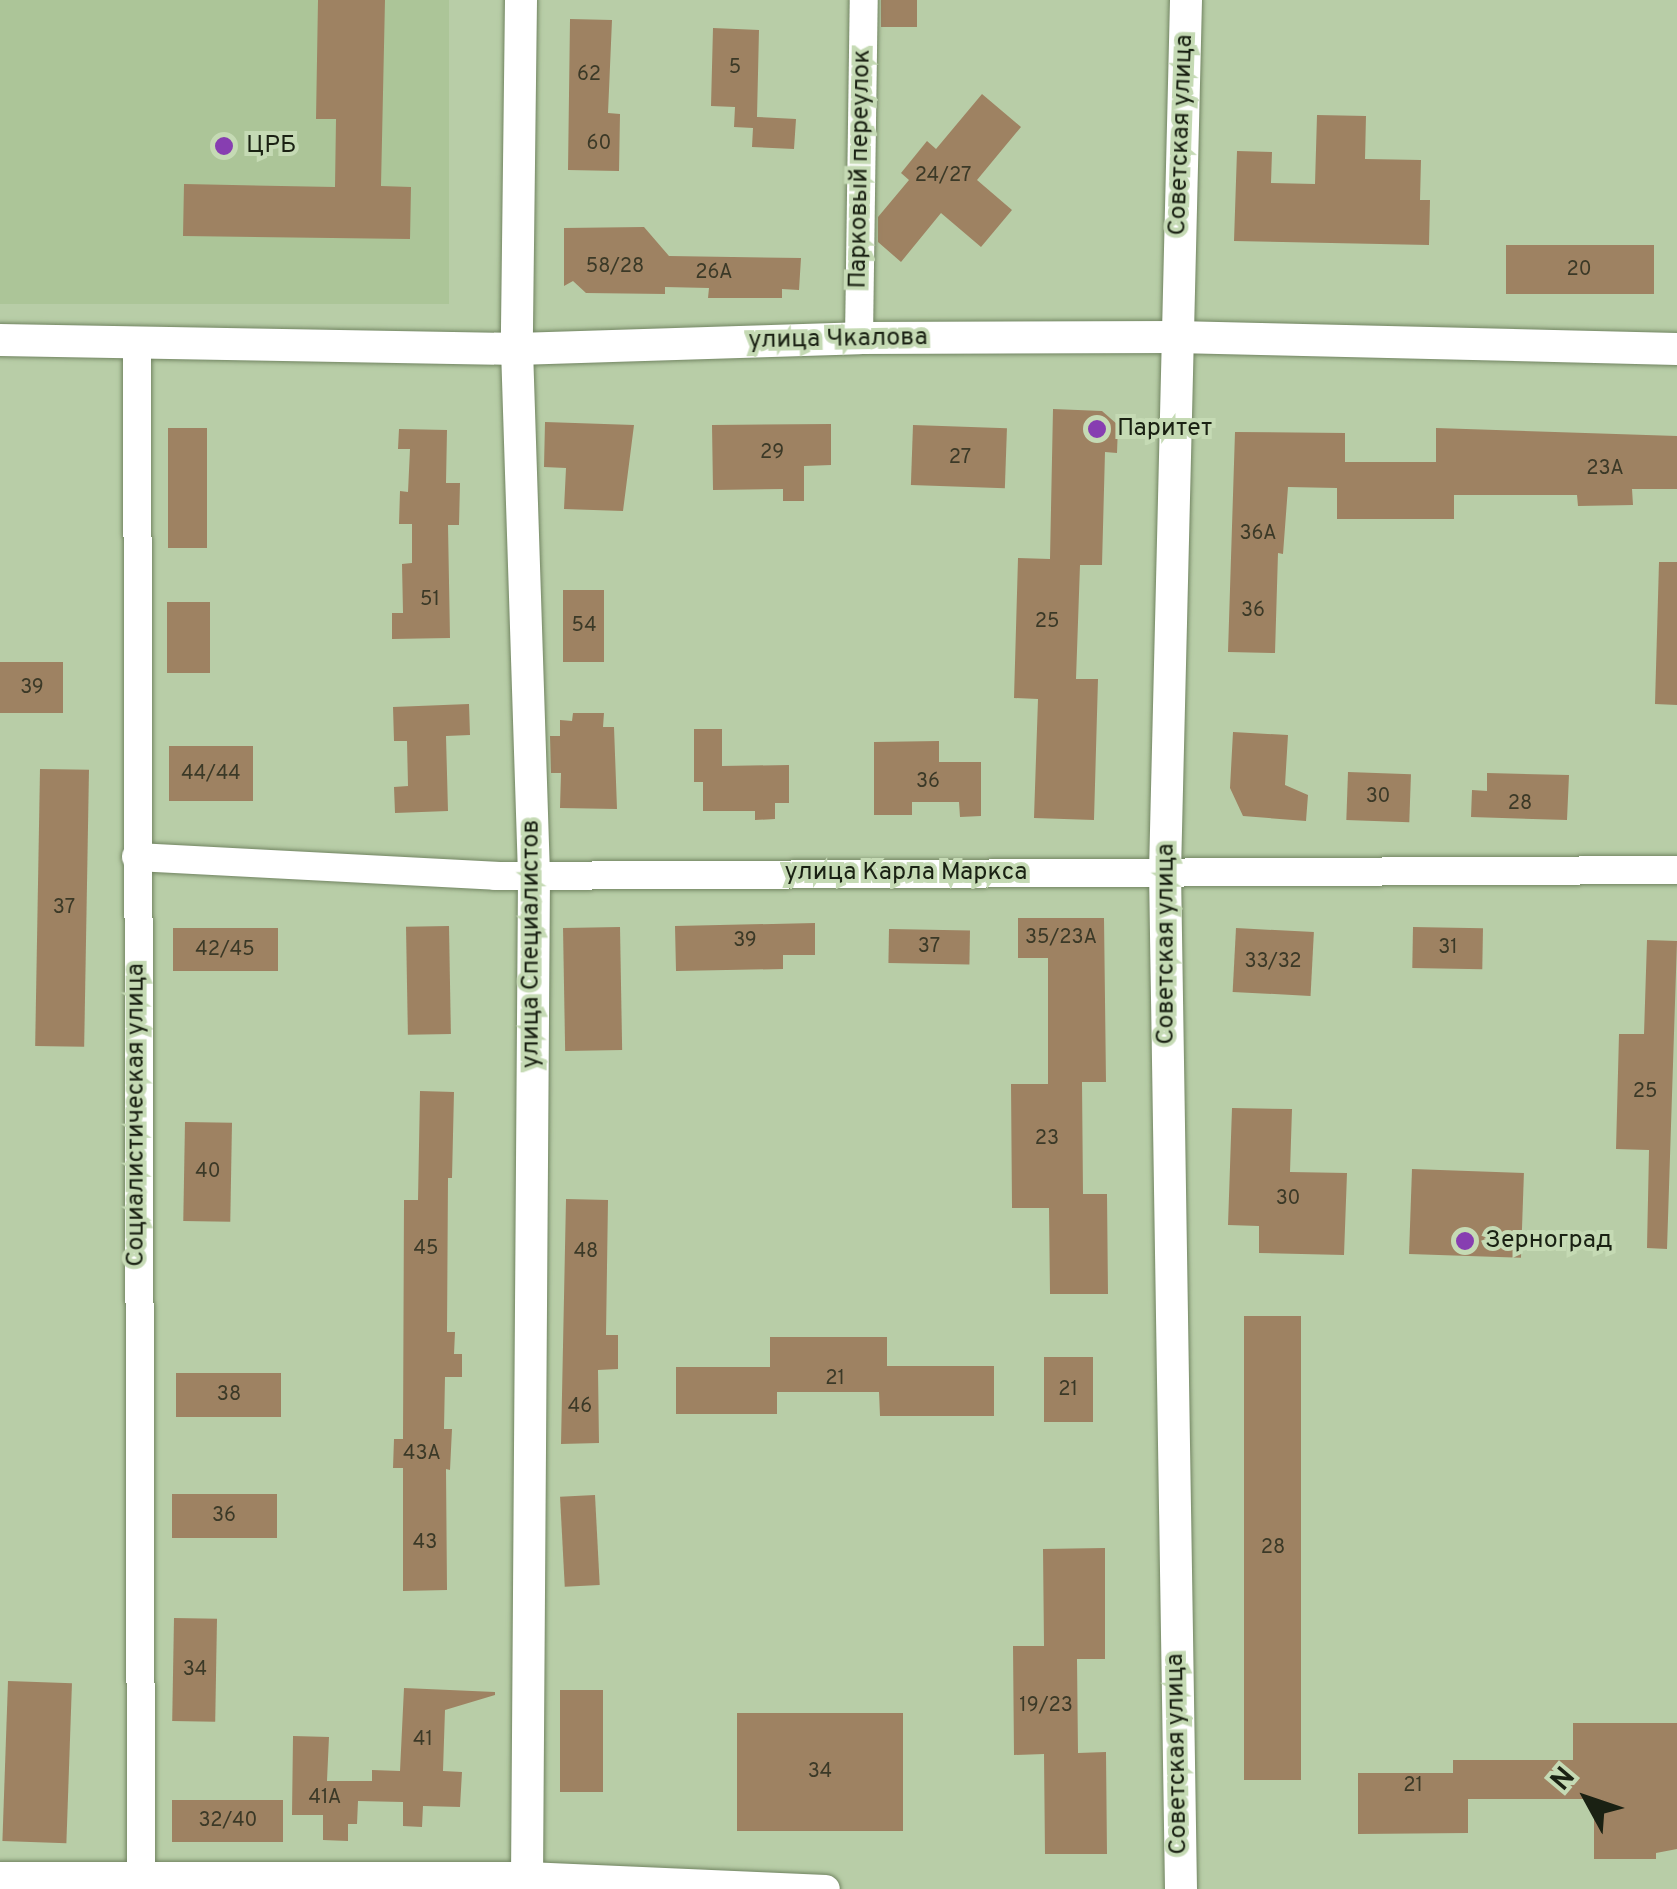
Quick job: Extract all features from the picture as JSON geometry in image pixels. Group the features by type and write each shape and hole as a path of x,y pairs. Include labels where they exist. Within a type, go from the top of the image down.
{"street":[{"name":"улица Специалистов","path":"521,0 517,349 534,876 527,1883"},
{"name":"Парковый переулок","path":"859,338 864,0"},
{"name":"Советская улица","path":"1180,1889 1165,872 1186,0"},
{"name":"улица Чкалова","path":"0,340 517,349 859,338 1176,337 1677,349"},
{"name":"Социалистическая улица","path":"137,342 141,1882"},
{"name":"улица Карла Маркса","path":"136,858 534,876 1677,870"},
{"path":"0,1876 141,1882 826,1889"}],"shaded area":[{"name":"ЦРБ","path":"0,0 449,0 449,304 0,304"}],"building":[{"path":"318,0 385,0 381,186 411,187 410,239 183,236 184,184 335,187 336,119 316,119"},
{"path":"881,0 917,0 917,27 881,27"},
{"path":"570,19 612,20 608,113 620,114 619,171 568,170"},
{"path":"713,28 759,30 757,117 796,119 794,149 752,147 753,128 734,127 735,107 711,106"},
{"path":"982,94 1021,127 977,180 1012,210 981,247 941,213 901,262 878,242 878,217 909,180 901,173 927,141 936,149"},
{"path":"1317,115 1366,116 1365,159 1421,160 1420,200 1430,200 1429,245 1234,241 1237,151 1272,152 1271,183 1315,184"},
{"path":"644,227 669,256 801,258 799,290 782,289 782,298 708,298 709,288 665,287 665,294 586,293 573,281 564,286 564,228"},
{"path":"1506,245 1654,245 1654,294 1506,294"},
{"path":"1053,409 1102,411 1118,425 1117,453 1105,452 1102,565 1080,565 1076,679 1098,679 1094,820 1034,818 1038,699 1014,698 1018,558 1050,559"},
{"path":"545,422 634,425 623,511 564,509 566,468 544,467"},
{"path":"831,424 831,465 804,466 804,501 783,501 783,489 713,490 712,425"},
{"path":"913,425 1007,428 1005,488 911,485"},
{"path":"168,428 207,428 207,548 168,548"},
{"path":"1436,428 1677,436 1677,489 1632,489 1633,505 1578,506 1577,495 1454,495 1454,519 1337,519 1337,488 1288,487 1283,554 1278,553 1275,653 1228,652 1235,432 1345,433 1345,462 1436,462"},
{"path":"399,429 447,430 446,483 460,483 459,525 448,525 450,638 392,639 392,613 403,613 402,564 412,563 412,524 399,524 400,491 408,492 410,449 398,449"},
{"path":"1659,562 1677,562 1677,705 1655,704"},
{"path":"563,590 604,590 604,662 563,662"},
{"path":"167,602 210,602 210,673 167,673"},
{"path":"0,662 63,662 63,713 0,713"},
{"path":"469,704 470,735 446,736 448,811 395,813 394,787 408,786 407,741 394,741 393,707"},
{"path":"573,713 604,713 603,727 614,727 617,809 560,808 561,773 551,773 550,736 560,736 560,720 572,721"},
{"path":"694,729 722,729 722,766 789,765 789,803 775,803 775,819 755,820 755,811 703,811 703,782 694,782"},
{"path":"1233,732 1288,735 1285,785 1308,795 1306,821 1243,816 1230,788"},
{"path":"939,741 939,762 981,762 981,816 960,817 959,802 912,802 912,815 874,815 874,742"},
{"path":"169,746 253,746 253,801 169,801"},
{"path":"40,769 89,770 84,1047 35,1046"},
{"path":"1348,772 1411,774 1409,822 1346,820"},
{"path":"1487,773 1569,775 1567,820 1471,817 1472,790 1487,791"},
{"path":"1018,918 1104,918 1106,1082 1082,1082 1083,1194 1107,1194 1108,1294 1050,1294 1049,1208 1012,1208 1011,1084 1048,1084 1048,958 1018,958"},
{"path":"815,923 815,955 783,955 783,969 676,971 675,926"},
{"path":"449,926 451,1034 408,1035 406,927"},
{"path":"620,927 622,1050 565,1051 563,928"},
{"path":"1413,927 1483,928 1482,969 1412,968"},
{"path":"173,928 278,928 278,971 173,971"},
{"path":"1236,928 1314,932 1311,996 1233,992"},
{"path":"889,929 970,930 969,964 888,963"},
{"path":"1647,940 1677,941 1667,1249 1647,1248 1649,1150 1616,1149 1619,1034 1644,1034"},
{"path":"420,1091 454,1092 452,1178 448,1178 447,1332 455,1332 454,1354 462,1354 462,1377 445,1377 444,1429 452,1429 450,1470 446,1469 447,1590 403,1591 403,1468 393,1468 394,1439 403,1439 404,1200 418,1200"},
{"path":"1232,1108 1292,1109 1290,1172 1347,1173 1344,1255 1259,1253 1259,1226 1228,1225"},
{"path":"185,1122 232,1123 230,1222 183,1221"},
{"path":"1412,1169 1524,1173 1521,1258 1409,1254"},
{"path":"566,1199 608,1200 606,1335 618,1335 618,1369 598,1370 599,1443 561,1444"},
{"path":"1244,1316 1301,1316 1301,1780 1244,1780"},
{"path":"770,1337 887,1337 887,1366 994,1366 994,1416 880,1416 879,1392 777,1392 777,1414 676,1414 676,1367 770,1367"},
{"path":"1044,1357 1093,1357 1093,1422 1044,1422"},
{"path":"176,1373 281,1373 281,1417 176,1417"},
{"path":"172,1494 277,1494 277,1538 172,1538"},
{"path":"595,1495 600,1585 565,1587 560,1497"},
{"path":"1105,1548 1105,1659 1077,1659 1078,1753 1106,1752 1107,1854 1045,1854 1044,1754 1014,1755 1013,1646 1044,1646 1043,1549"},
{"path":"174,1618 217,1619 215,1722 172,1721"},
{"path":"8,1681 72,1683 66,1843 2,1841"},
{"path":"404,1688 495,1692 445,1710 443,1771 462,1772 460,1807 423,1806 422,1827 403,1826 403,1802 358,1801 357,1824 348,1824 348,1841 323,1840 323,1815 292,1815 293,1736 329,1737 327,1781 372,1781 372,1770 400,1771"},
{"path":"560,1690 603,1690 603,1792 560,1792"},
{"path":"737,1713 903,1713 903,1831 737,1831"},
{"path":"1573,1723 1677,1723 1677,1849 1656,1853 1656,1859 1594,1859 1594,1799 1468,1799 1468,1833 1358,1834 1358,1773 1453,1773 1453,1760 1573,1760"},
{"path":"172,1800 283,1800 283,1842 172,1842"}],"place":[{"name":"ЦРБ","path":"224,146"},
{"name":"Паритет","path":"1097,429"},
{"name":"Зерноград","path":"1465,1241"}]}
